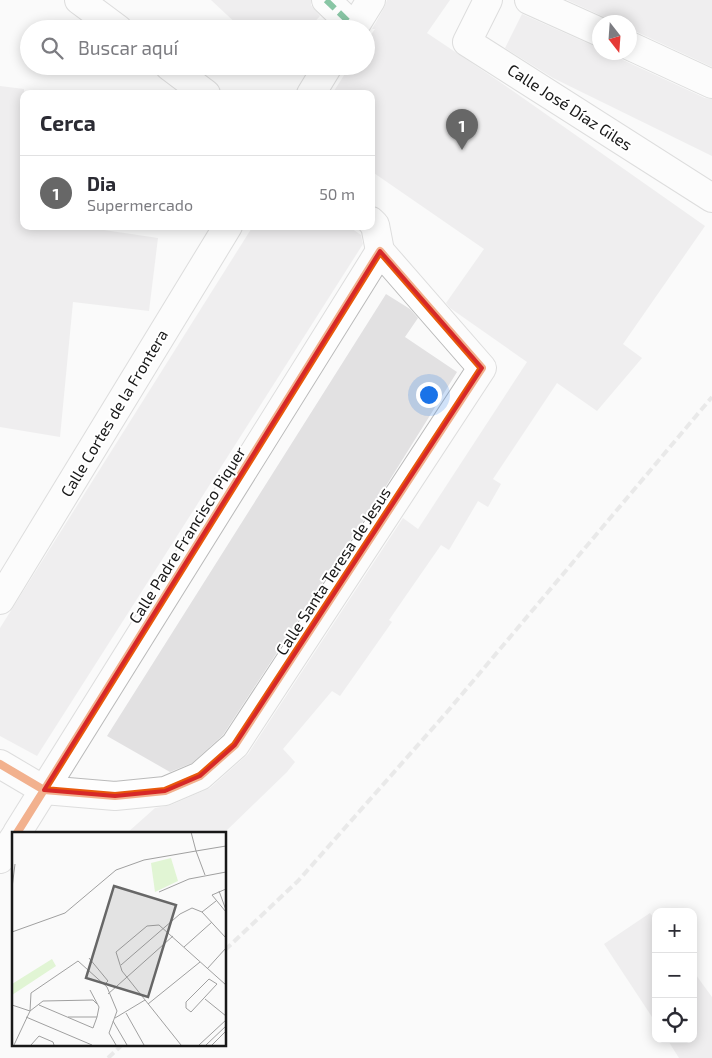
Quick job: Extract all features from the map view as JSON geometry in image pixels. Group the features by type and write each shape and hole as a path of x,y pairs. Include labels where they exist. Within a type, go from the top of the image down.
{"street":[{"path":"79,0 106,20"},
{"path":"326,0 345,20"},
{"path":"358,20 371,0"},
{"name":"Calle José Díaz Giles","path":"488,0 467,42 712,198"},
{"path":"529,0 592,28"},
{"path":"637,49 712,84"},
{"path":"181,75 201,90"},
{"path":"313,90 323,75"},
{"path":"375,225 380,251"},
{"name":"Calle Cortes de la Frontera","path":"0,600 226,230"},
{"name":"Calle Santa Teresa de Jesus","path":"44,790 114,796 165,791 200,776 235,745 482,368 380,251"},
{"name":"Calle Padre Francisco Piquer","path":"18,832 380,251"},
{"path":"0,764 44,790"},
{"path":"0,859 12,841"}],"highlighted area":[{"path":"380,251 482,368 235,745 200,776 165,791 115,796 44,790"}],"building":[{"path":"211,0 311,0 311,5 320,16 316,20 232,20"},
{"path":"387,0 450,0 427,33 705,226 623,344 642,358 597,411 557,383 493,479 501,484 488,507 478,501 449,550 441,545 389,620 392,622 340,696 332,691 283,749 295,762 287,772 225,832 128,832 155,808 171,805 210,788 248,754 403,518 418,529 527,362 450,308 446,303 484,249 375,174 375,90 335,90 344,75 375,75 375,24"},
{"path":"567,0 712,0 712,67 637,32 637,15 600,15"},
{"path":"522,14 592,45 592,60 623,60 705,98 712,99 712,156 553,78 505,48"},
{"path":"0,86 24,89 20,90 20,230 104,230 158,238 149,311 73,302 60,437 0,427"},
{"path":"250,230 354,230 361,235 363,244 37,756 0,736 0,628"},
{"path":"386,294 410,309 418,318 405,337 457,372 386,486 223,735 192,763 170,772 107,736"},
{"path":"650,913 652,915 652,1017 604,944"},
{"path":"697,976 712,997 712,1058 679,1058 670,1043 697,1043"}],"railway":[{"path":"226,949 298,881 447,712 712,397"},
{"path":"108,1058 121,1046"}],"marked path":[{"path":"326,0 347,20"}],"cycle path":[{"path":"380,251 482,368 235,745 200,776 165,791 115,796 44,790 380,251"},
{"path":"0,764 44,790"},
{"path":"18,832 44,790"}],"place":[{"name":"Dia","path":"462,150"}]}
